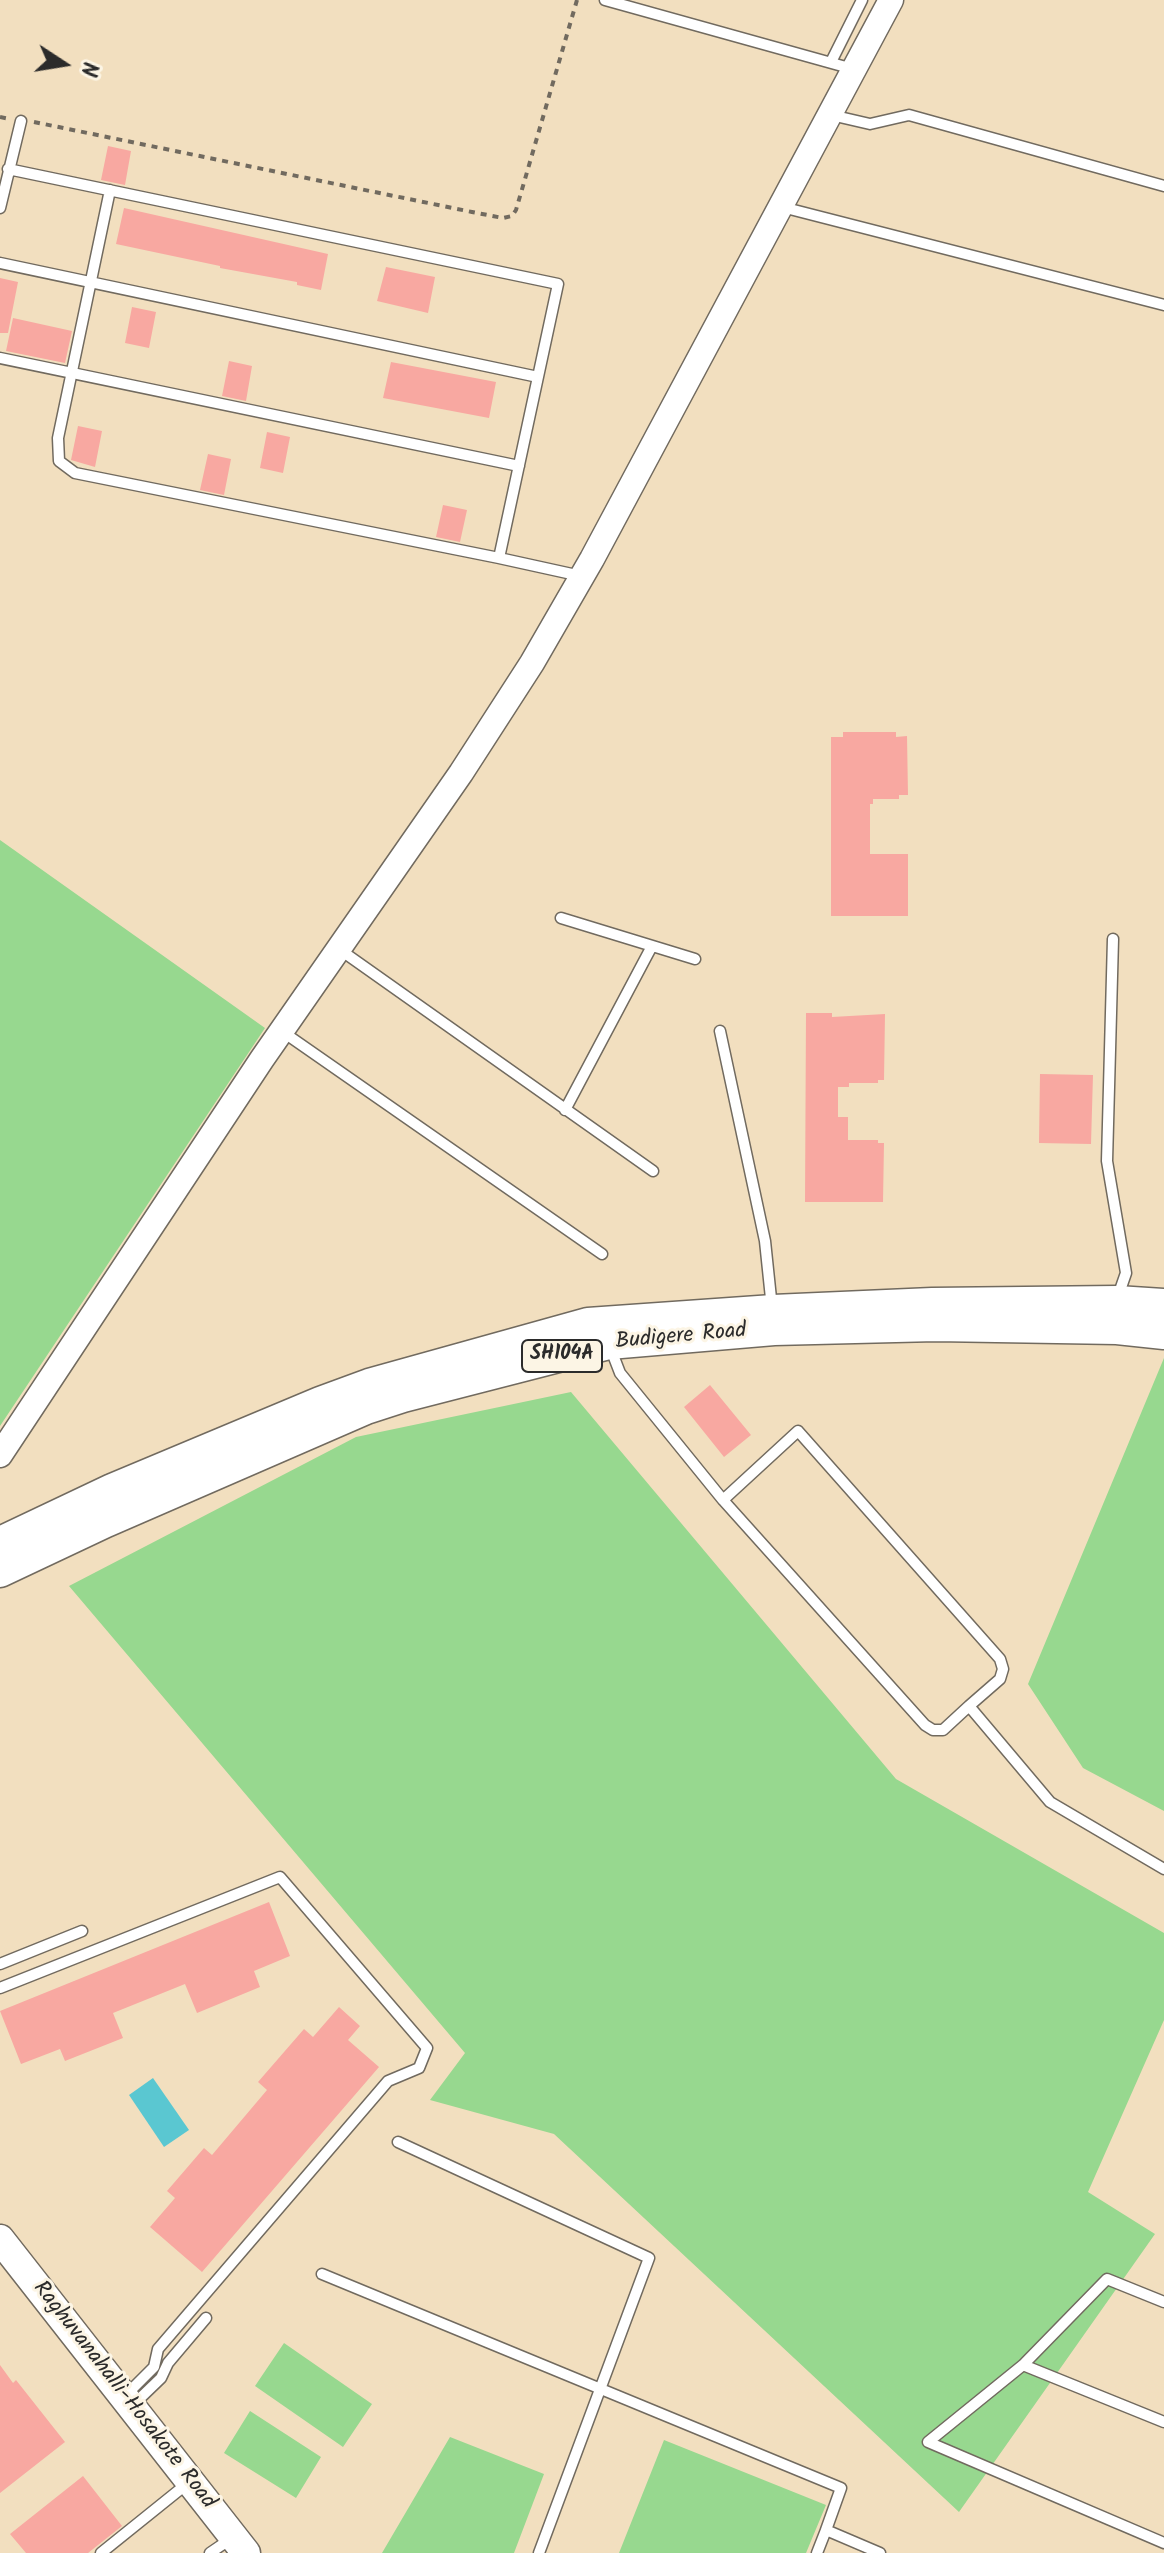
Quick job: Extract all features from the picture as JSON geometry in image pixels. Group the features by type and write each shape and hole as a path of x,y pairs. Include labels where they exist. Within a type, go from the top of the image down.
{"main road":[{"name":"Budigere Road","path":"0,1542 112,1489 369,1384 588,1323 932,1303 1117,1301 1164,1304"},
{"name":"Budigere Road","path":"0,1572 366,1409 609,1344 774,1330 936,1326 1117,1329 1164,1334"},
{"name":"Raghuvanahalli-Hosakote Road","path":"0,2239 240,2545"}],"street":[{"path":"0,1455 281,1031 469,760 532,663 829,115 842,66 891,0"}],"lane":[{"path":"605,0 842,66 862,0"},
{"path":"829,115 870,124 909,115 1164,186"},
{"path":"0,208 21,121"},
{"path":"8,169 558,284 499,558"},
{"path":"110,190 58,438 59,461 75,473 581,576"},
{"path":"780,206 1164,305"},
{"path":"0,263 538,377"},
{"path":"0,358 519,466"},
{"path":"561,918 695,959"},
{"path":"1113,939 1107,1161 1126,1273 1117,1301"},
{"path":"565,1110 652,946"},
{"path":"338,948 653,1171"},
{"path":"281,1031 602,1254"},
{"path":"720,1031 765,1241 773,1310"},
{"path":"609,1344 620,1373 723,1500 925,1725 933,1730 943,1730 1000,1679 1003,1669 1000,1659 798,1431 723,1500"},
{"path":"969,1706 1050,1802 1164,1869"},
{"path":"0,1988 280,1877 427,2048 419,2068 388,2081 158,2349 154,2367 128,2402"},
{"path":"0,1964 82,1931"},
{"path":"398,2142 649,2258 539,2553"},
{"path":"322,2274 841,2488 817,2553"},
{"path":"1164,2302 1107,2279 1023,2365 928,2442 1164,2543"},
{"path":"128,2402 161,2378 168,2363 206,2318"},
{"path":"1023,2365 1164,2422"},
{"path":"101,2553 190,2482"},
{"path":"826,2530 880,2553"},
{"path":"210,2553 240,2545"}],"path":[{"path":"0,117 53,125 503,218 512,216 516,210 577,0"}],"green space":[{"path":"0,840 265,1028 0,1426"},
{"path":"1164,1358 1164,1811 1083,1768 1028,1684"},
{"path":"571,1392 896,1779 1164,1933 1164,2020 1088,2192 1155,2234 959,2512 554,2134 430,2100 465,2053 69,1586 356,1437"},
{"path":"284,2343 372,2404 343,2447 255,2386"},
{"path":"250,2411 321,2457 296,2498 224,2453"},
{"path":"450,2437 544,2474 514,2553 382,2553"},
{"path":"664,2440 826,2505 806,2553 619,2553"}],"water":[{"path":"153,2078 189,2130 164,2147 129,2095"}],"building":[{"path":"108,146 131,151 125,185 101,180"},
{"path":"124,208 328,254 321,290 297,285 297,282 116,244"},
{"path":"386,267 435,277 428,313 377,301"},
{"path":"0,278 18,282 8,333 0,333"},
{"path":"132,307 156,312 149,348 125,343"},
{"path":"13,318 72,331 65,363 6,351"},
{"path":"229,361 252,366 246,401 222,396"},
{"path":"391,362 496,382 489,418 383,398"},
{"path":"78,426 102,431 95,467 71,460"},
{"path":"267,432 290,437 283,473 260,468"},
{"path":"208,454 231,459 224,495 200,490"},
{"path":"443,505 467,510 460,542 436,537"},
{"path":"843,732 896,732 896,737 907,736 908,795 899,795 899,799 873,799 873,804 870,804 870,854 908,854 908,916 831,916 831,737 843,737"},
{"path":"806,1013 832,1013 832,1017 885,1014 884,1080 838,1087 838,1117 848,1117 848,1140 878,1140 878,1143 884,1143 883,1202 805,1202"},
{"path":"1040,1074 1093,1075 1091,1144 1039,1143"},
{"path":"710,1385 751,1435 724,1457 684,1407"},
{"path":"269,1902 290,1956 254,1971 260,1987 197,2013 185,1984 113,2013 123,2038 65,2061 60,2049 21,2064 0,2011"},
{"path":"339,2007 360,2026 348,2040 379,2067 202,2272 150,2227 175,2198 167,2191 204,2148 212,2155 267,2090 258,2082 304,2029 313,2037"},
{"path":"0,2365 13,2383 16,2380 65,2442 0,2493"},
{"path":"83,2476 122,2526 88,2553 26,2553 10,2534"}]}
